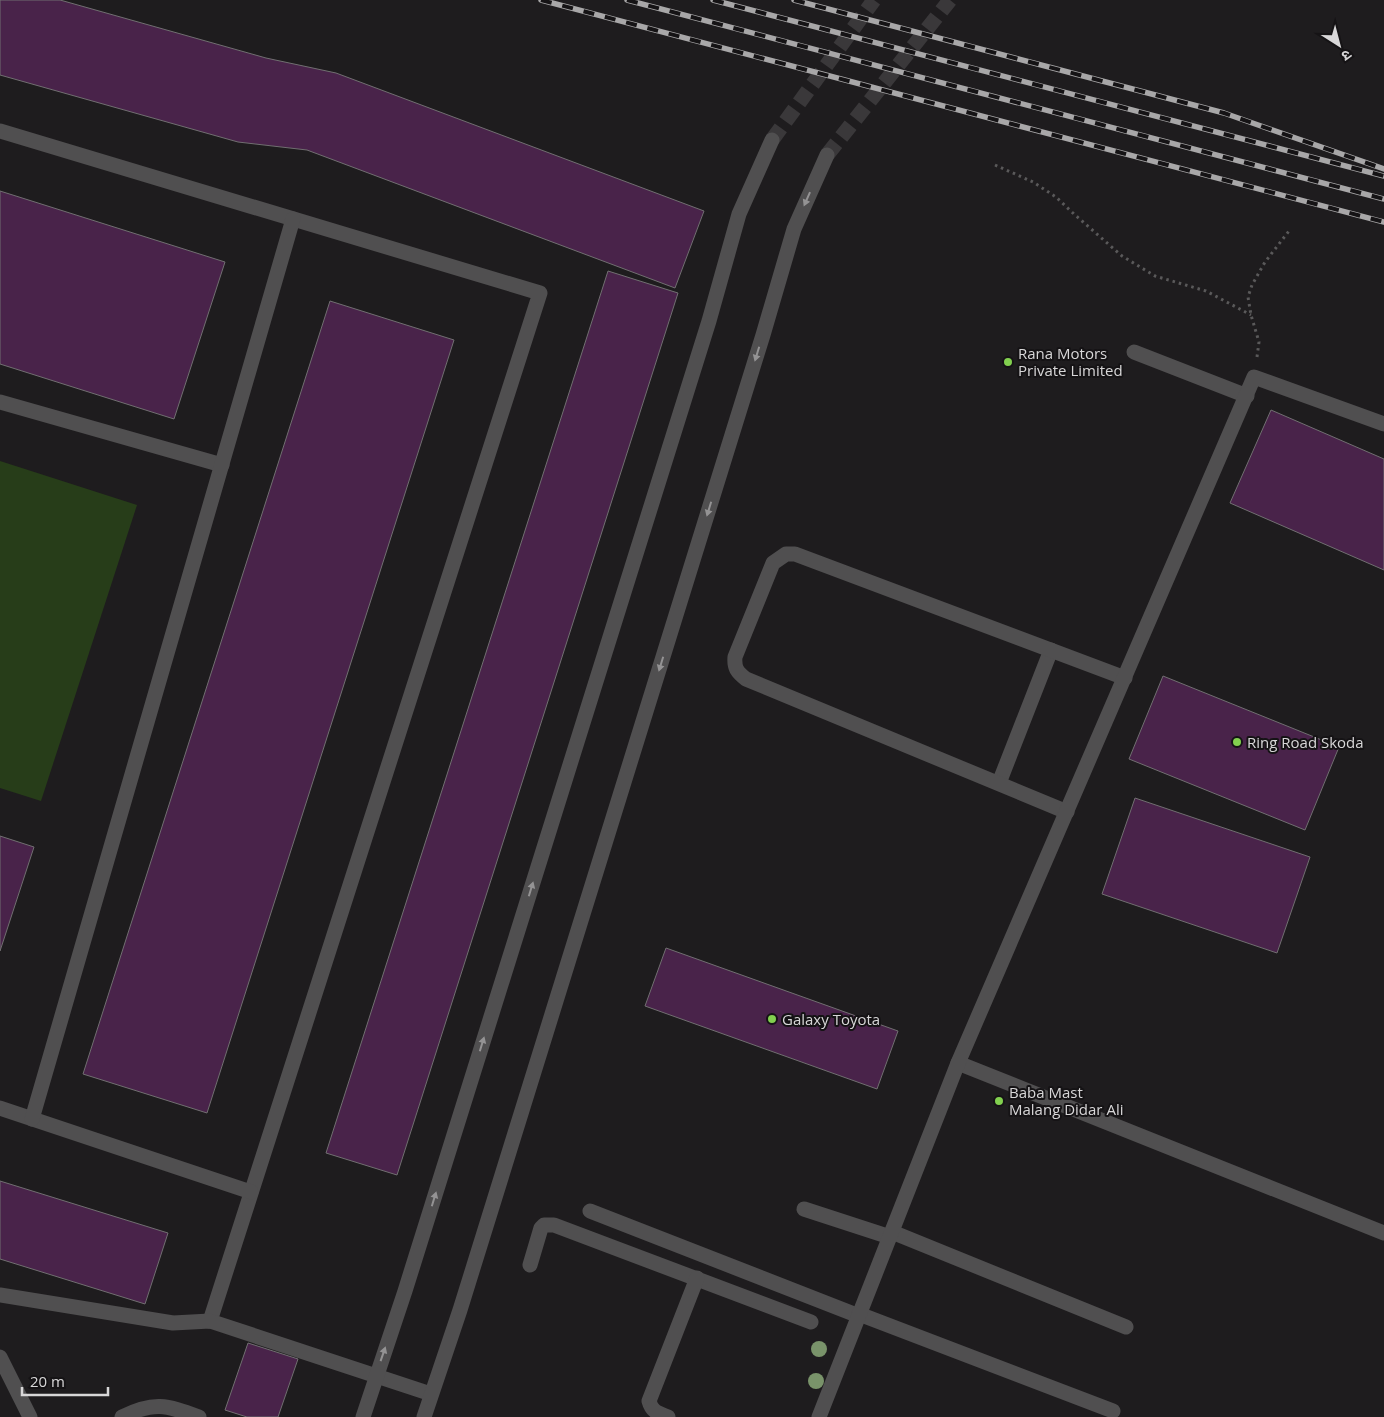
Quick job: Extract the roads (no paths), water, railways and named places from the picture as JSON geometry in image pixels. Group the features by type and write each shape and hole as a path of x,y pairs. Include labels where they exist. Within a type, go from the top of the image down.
{"street":[{"path":"0,131 540,293 210,1321"},
{"path":"363,1417 405,1291 709,321 739,214 772,140"},
{"path":"424,1417 460,1310 760,345 794,229 827,155"},
{"path":"32,1119 293,219"},
{"path":"1134,352 1247,396"},
{"path":"819,1417 958,1064 1254,377 1384,424"},
{"path":"0,402 222,465"},
{"path":"1067,812 746,679 734,666 735,657 773,563 786,554 795,554 1125,678"},
{"path":"999,784 1051,650"},
{"path":"958,1064 1384,1233"},
{"path":"0,1108 251,1192"},
{"path":"804,1209 891,1235 1126,1327"},
{"path":"590,1211 1113,1411"},
{"path":"530,1264 541,1228 544,1225 554,1225 811,1322"},
{"path":"668,1417 651,1409 649,1401 697,1278"},
{"path":"0,1295 173,1323 210,1321 431,1394"},
{"path":"0,1357 30,1417"},
{"path":"122,1417 153,1405 184,1411 199,1417"}],"tunnel":[{"path":"772,140 874,0"},
{"path":"827,155 950,0"}],"railway":[{"path":"541,0 1384,222"},
{"path":"627,0 1384,199"},
{"path":"713,0 1384,176"},
{"path":"794,0 1224,113 1384,169"}],"place":[{"name":"Rana Motors Private Limited","path":"1008,362"},
{"name":"Ring Road Skoda","path":"1237,742"},
{"name":"Galaxy Toyota","path":"772,1019"},
{"name":"Baba Mast Malang Didar Ali","path":"999,1101"}]}
